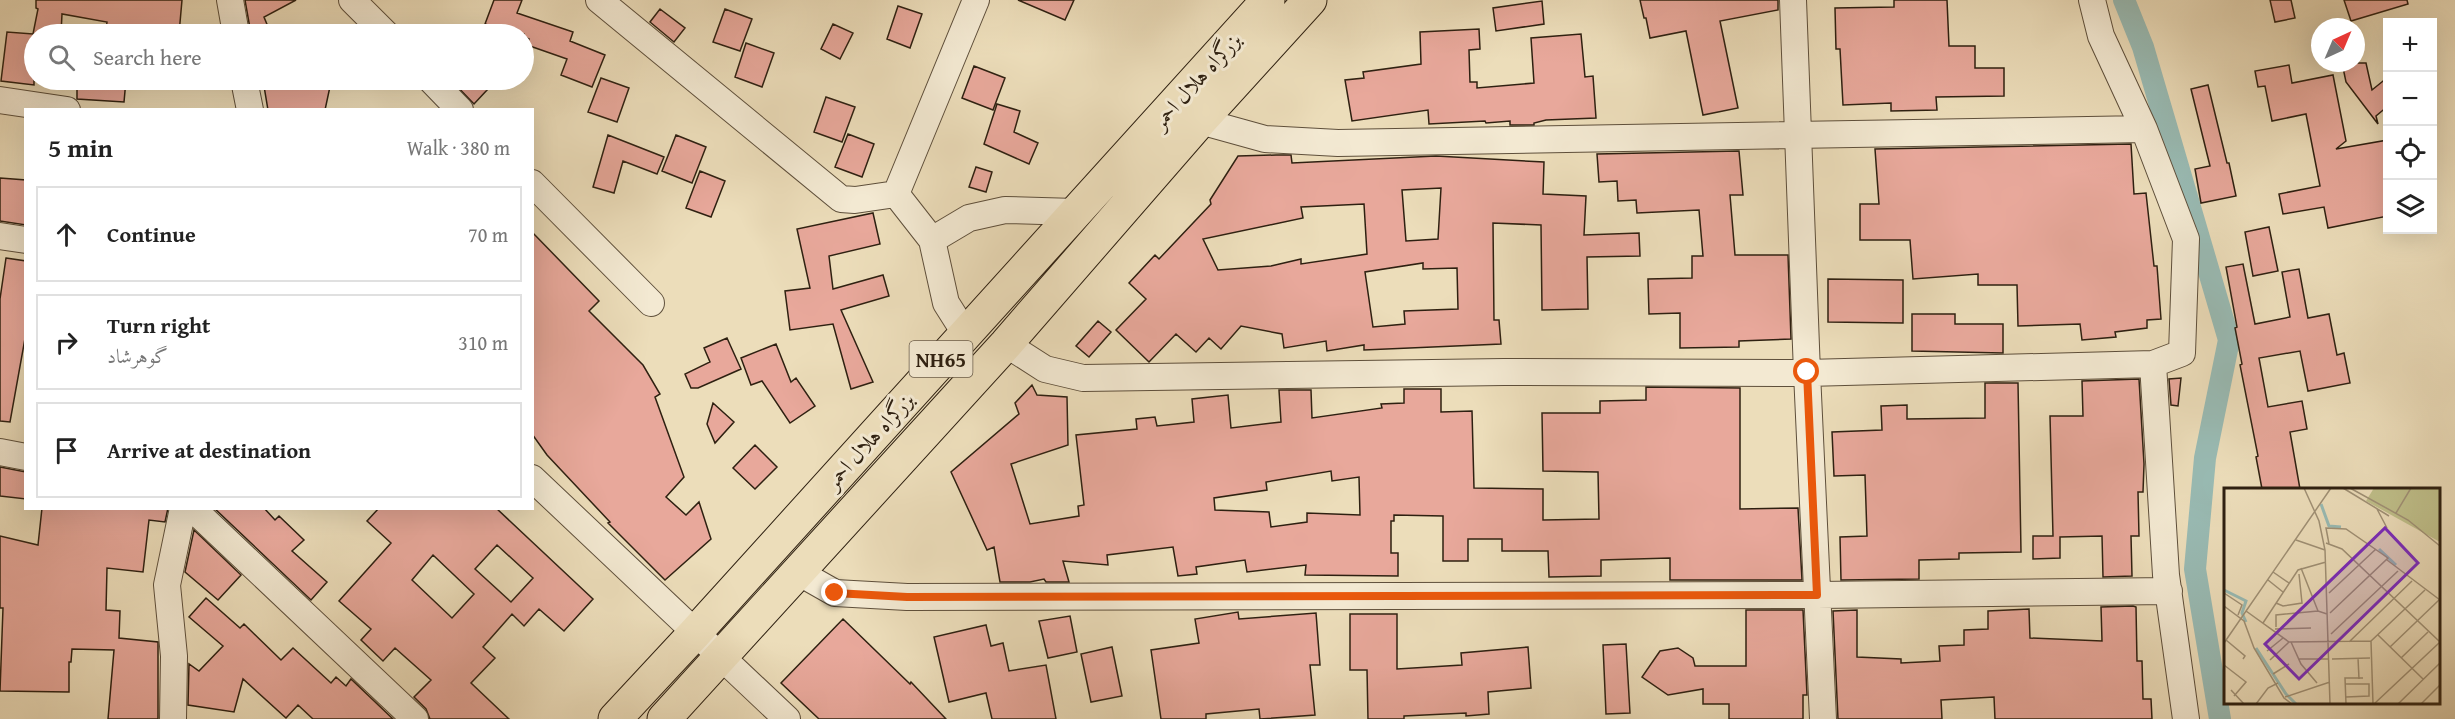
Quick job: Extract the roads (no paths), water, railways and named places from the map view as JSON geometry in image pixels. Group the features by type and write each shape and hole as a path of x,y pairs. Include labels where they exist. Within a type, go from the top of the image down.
{"highway":[{"name":"بزرگراه هلال احمر","path":"615,719 1268,0"},
{"name":"بزرگراه هلال احمر","path":"664,719 1006,344 1200,121 1310,0"}],"street":[{"path":"230,0 234,24"},
{"path":"352,0 376,24"},
{"path":"599,0 841,199 855,200 896,194"},
{"path":"896,194 976,0"},
{"path":"1794,0 1807,372 1823,719"},
{"path":"1006,344 1046,369 1083,378 1504,372 1807,372 2153,364 2182,353 2186,239 2144,129 2102,36 2092,0"},
{"path":"246,90 250,108"},
{"path":"441,90 458,108"},
{"path":"0,100 54,108"},
{"path":"1200,121 1265,139 1338,144 2144,129"},
{"path":"534,185 651,303"},
{"path":"896,194 932,240 945,303 964,333"},
{"path":"932,240 969,218 1005,210 1076,212"},
{"path":"0,236 24,240"},
{"path":"2153,364 2169,591 2186,719"},
{"path":"0,452 24,457"},
{"path":"534,480 787,719"},
{"path":"172,719 174,656 168,585 183,510"},
{"path":"194,510 415,719"},
{"path":"798,572 835,593 907,597 1817,595 2169,591"}],"waterway":[{"path":"2124,0 2143,47 2229,340 2205,458 2195,569 2220,719"}]}
